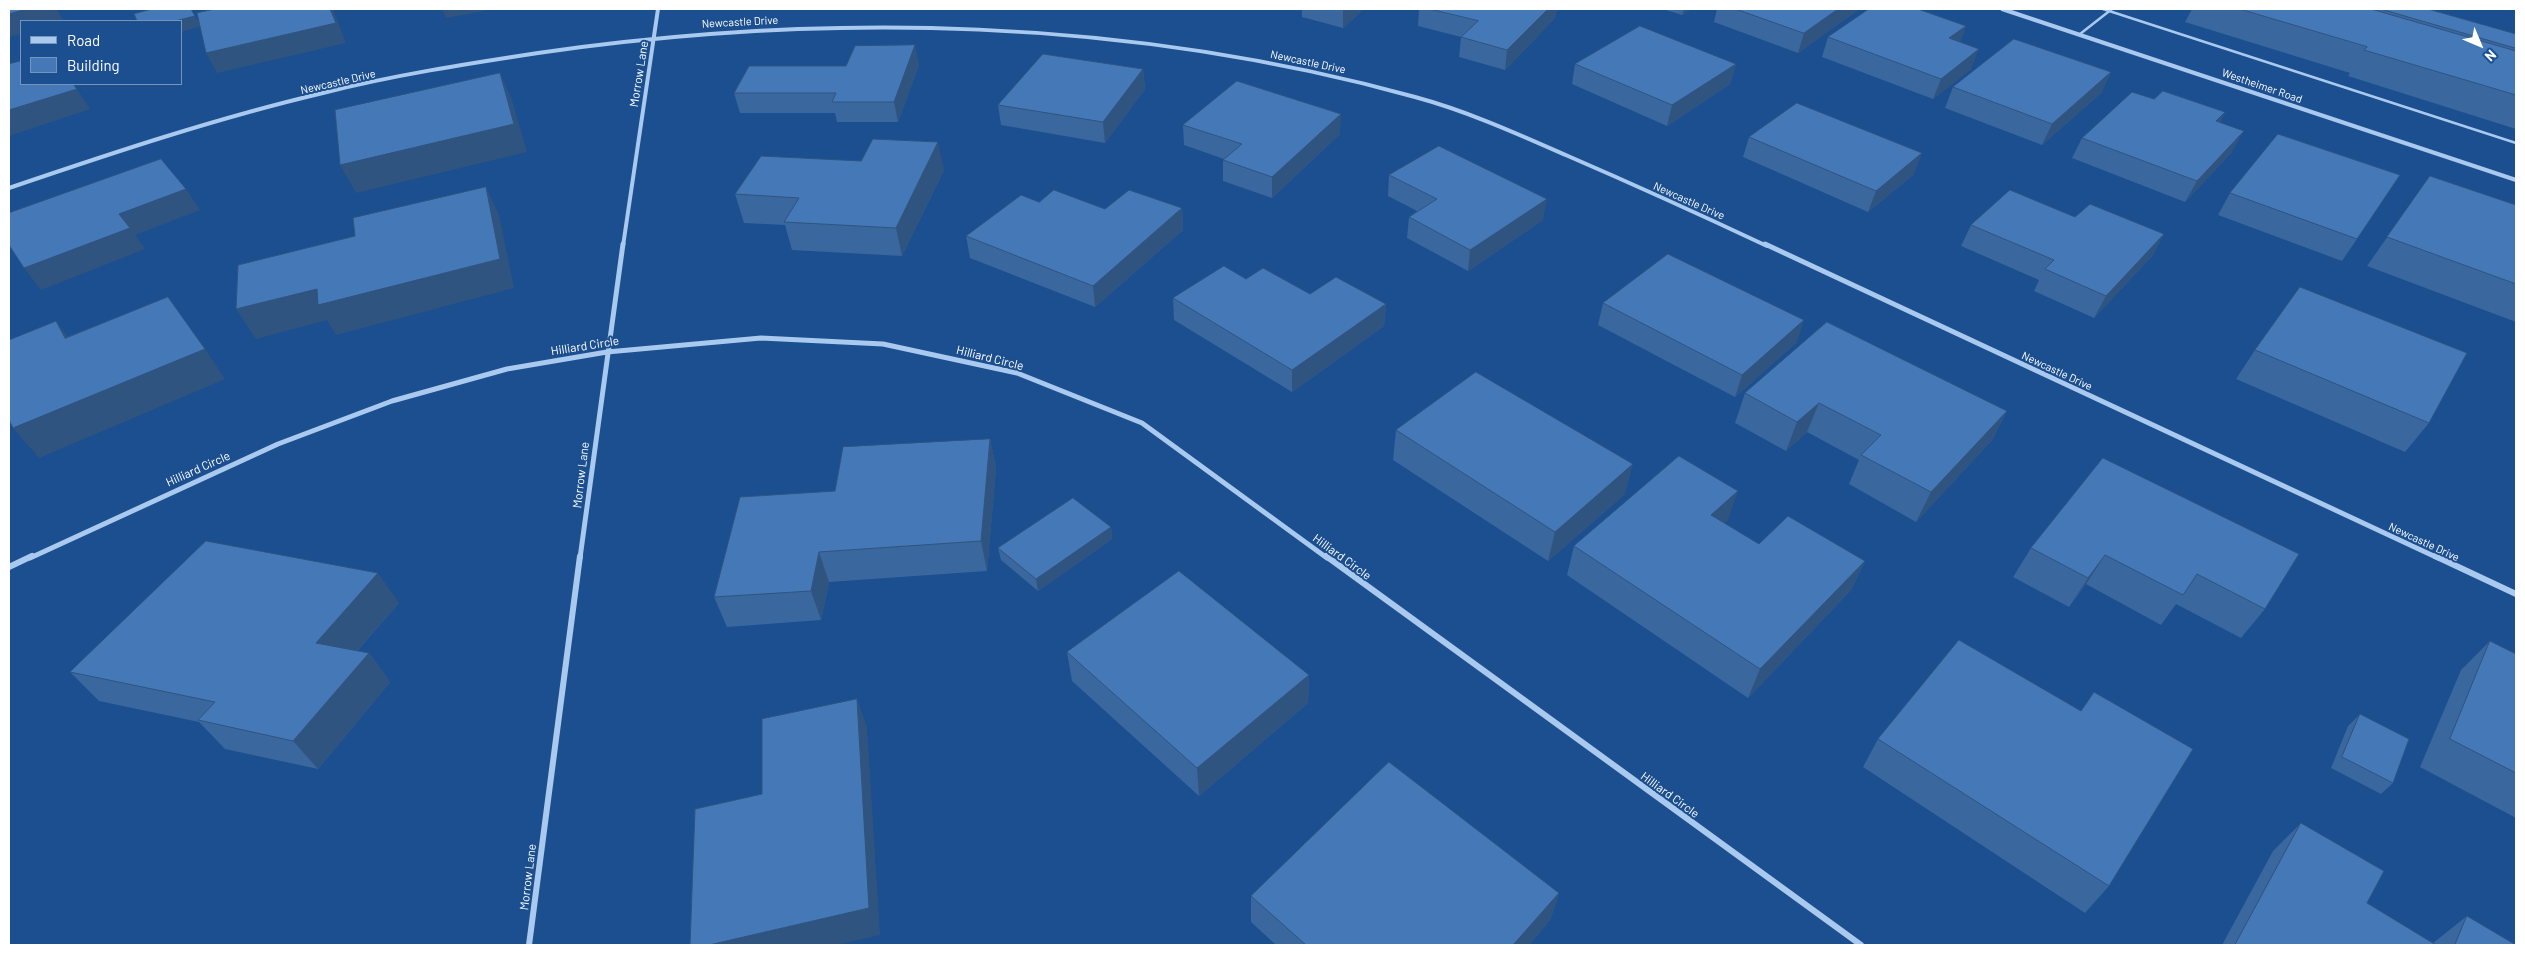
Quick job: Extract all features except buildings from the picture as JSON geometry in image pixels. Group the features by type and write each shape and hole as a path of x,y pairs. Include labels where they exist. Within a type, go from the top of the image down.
{"street":[{"name":"Morrow Lane","path":"529,945 607,352 658,9"},
{"name":"Westheimer Road","path":"2002,9 2516,180"},
{"name":"Newcastle Drive","path":"9,188 104,155 334,90 504,56 655,36 757,29 938,24 1074,32 1199,48 1330,76 1420,98 1530,139 1745,236 2516,594"},
{"name":"Hilliard Circle","path":"9,567 278,444 392,402 507,368 607,352 761,338 884,344 1017,373 1142,423 1861,945"}],"lane":[{"path":"2102,9 2110,10 2516,143"},
{"path":"2080,34 2110,10"}]}
